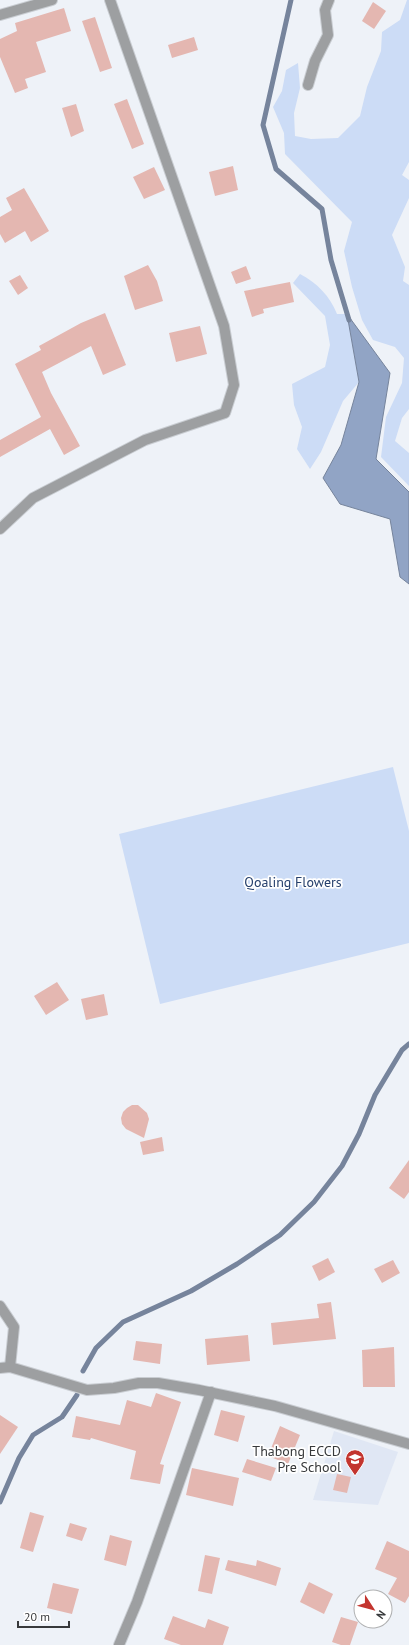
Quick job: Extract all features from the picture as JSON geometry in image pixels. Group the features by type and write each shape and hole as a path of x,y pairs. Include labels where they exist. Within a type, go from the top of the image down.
{"street":[{"path":"0,15 52,0"},
{"path":"0,529 33,498 131,448 164,433 224,413 234,385 224,326 110,0"},
{"path":"308,85 315,61 328,35 325,10 328,0"},
{"path":"0,1306 14,1327 5,1368 87,1390 114,1388 139,1383 158,1383 211,1392 275,1406 409,1444"},
{"path":"119,1645 137,1602 211,1392"}],"shaded area":[{"path":"347,314 390,373 376,459 409,492 409,584 400,577 390,519 340,504 323,478 341,445 359,382"},
{"name":"Thabong ECCD Pre School","path":"334,1431 398,1452 378,1505 313,1500"}],"green space":[{"path":"407,0 409,0 409,162 402,175 409,180 409,198 392,235 405,267 403,281 409,285 409,409 402,418 395,441 409,453 409,486 381,457 386,417 402,383 404,358 395,347 373,340 362,320 352,287 344,251 352,222 285,154 284,133 273,107 282,91 286,70 298,63 300,88 294,113 295,136 311,139 338,138 360,116 367,87 381,51 382,32 400,20"},
{"path":"300,274 317,286 327,296 337,314 347,314 359,382 343,401 321,452 310,469 297,449 302,427 294,405 292,384 325,367 330,345 325,316 293,283"},
{"name":"Qoaling Flowers","path":"393,767 409,831 409,943 160,1004 119,834"}],"building":[{"path":"373,2 386,11 374,29 362,21"},
{"path":"64,8 71,31 36,42 46,72 25,79 28,88 15,93 0,57 0,39 17,31 15,23"},
{"path":"95,17 112,68 100,72 82,21"},
{"path":"194,37 198,50 172,58 168,45"},
{"path":"127,99 144,144 132,149 114,104"},
{"path":"76,104 84,131 71,137 62,108"},
{"path":"233,166 238,190 215,196 209,172"},
{"path":"154,167 165,190 144,199 133,177"},
{"path":"24,188 49,231 31,242 25,231 5,243 0,234 0,217 12,210 6,198"},
{"path":"148,265 157,281 163,301 135,310 124,276"},
{"path":"246,266 251,279 236,284 231,272"},
{"path":"20,275 28,288 18,295 9,281"},
{"path":"290,282 294,302 263,309 264,313 252,317 244,291"},
{"path":"105,313 126,365 103,375 91,346 42,372 51,393 80,446 64,455 50,429 0,457 0,440 41,417 15,364 41,350 39,346 81,323"},
{"path":"200,326 207,354 176,362 169,333"},
{"path":"57,982 69,1000 46,1015 34,996"},
{"path":"104,994 108,1015 86,1020 81,999"},
{"path":"132,1105 138,1105 147,1113 149,1119 144,1138 126,1129 122,1124 121,1118 123,1112"},
{"path":"162,1137 164,1151 143,1155 140,1142"},
{"path":"409,1160 409,1192 404,1199 389,1188"},
{"path":"328,1258 335,1272 319,1281 312,1266"},
{"path":"393,1260 400,1273 382,1283 374,1269"},
{"path":"331,1302 336,1339 273,1345 271,1323 319,1318 317,1304"},
{"path":"248,1335 250,1361 207,1365 205,1339"},
{"path":"136,1341 162,1344 160,1364 133,1360"},
{"path":"394,1347 395,1387 363,1387 362,1350"},
{"path":"156,1393 181,1402 160,1464 164,1465 160,1484 130,1479 136,1451 91,1438 90,1440 72,1437 76,1416 120,1425 127,1400 151,1407"},
{"path":"221,1410 245,1416 238,1442 214,1435"},
{"path":"0,1415 18,1427 0,1454"},
{"path":"280,1426 300,1435 288,1464 268,1456"},
{"path":"247,1459 276,1468 271,1481 242,1472"},
{"path":"192,1468 239,1478 233,1506 186,1495"},
{"path":"337,1474 351,1477 347,1493 333,1490"},
{"path":"30,1512 44,1516 33,1552 20,1548"},
{"path":"70,1523 87,1528 82,1541 66,1536"},
{"path":"110,1535 132,1541 126,1566 104,1560"},
{"path":"387,1541 409,1551 409,1596 405,1603 393,1597 393,1589 391,1589 397,1578 375,1569"},
{"path":"205,1555 220,1558 212,1594 198,1591"},
{"path":"228,1560 256,1566 257,1560 281,1568 276,1586 225,1570"},
{"path":"309,1582 333,1594 324,1614 300,1602"},
{"path":"53,1583 79,1589 72,1614 47,1608"},
{"path":"173,1616 205,1628 208,1619 229,1627 223,1645 181,1645 164,1639"},
{"path":"341,1617 353,1621 353,1629 356,1629 350,1645 341,1645 332,1642"}],"waterway":[{"path":"291,0 263,125 276,169 322,209 331,260 349,320"},
{"path":"83,1371 96,1348 123,1322 191,1291 237,1264 280,1235 314,1202 342,1166 359,1134 375,1095 402,1050 409,1044"},
{"path":"0,1502 19,1458 33,1435 62,1417 77,1395"}],"place":[{"name":"Thabong ECCD Pre School","path":"355,1476"}]}
